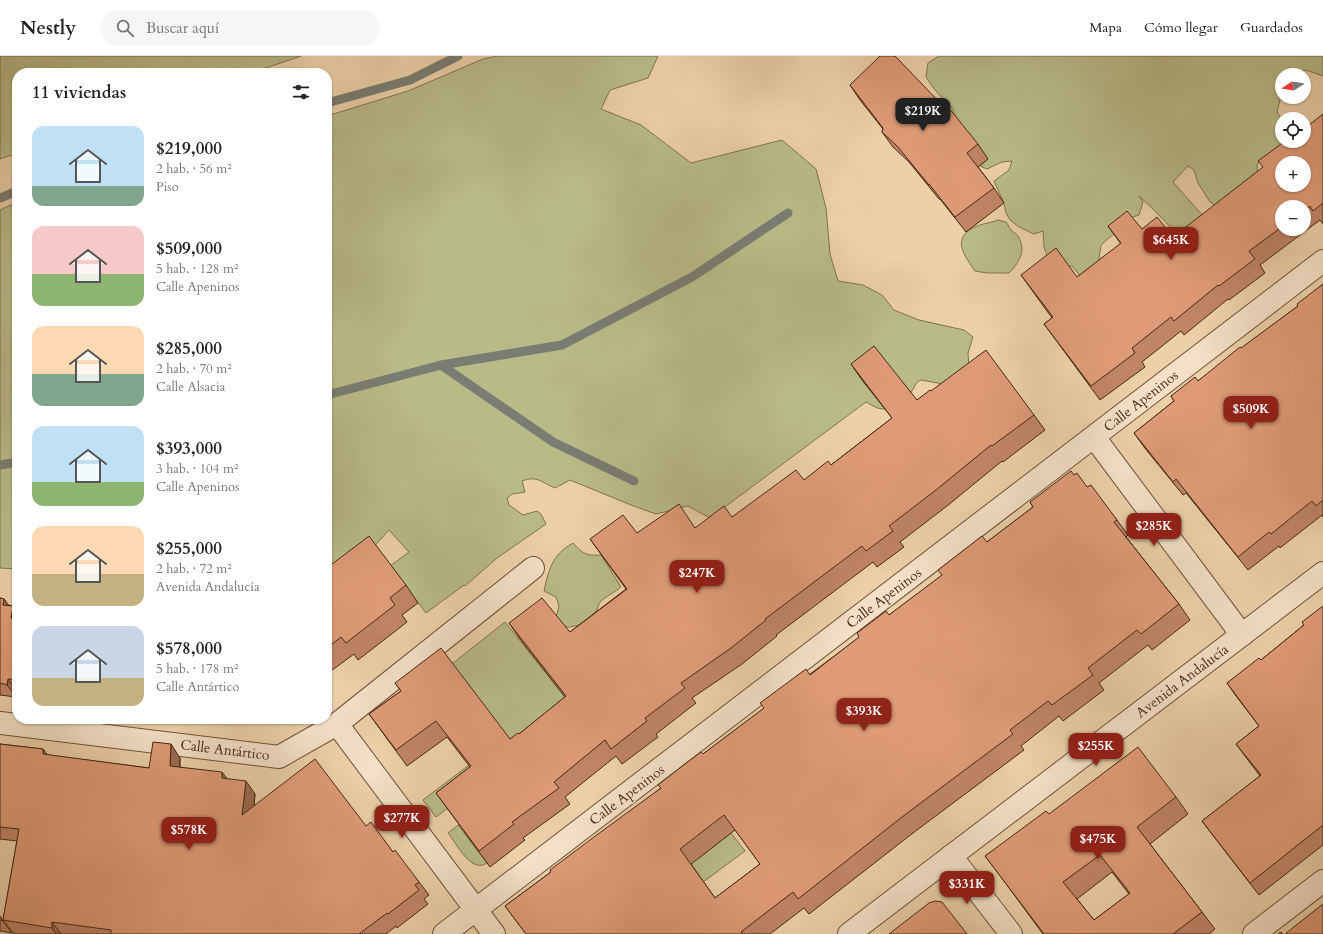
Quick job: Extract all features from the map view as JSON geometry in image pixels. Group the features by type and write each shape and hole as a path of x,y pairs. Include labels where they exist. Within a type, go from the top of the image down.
{"street":[{"name":"Calle Apeninos","path":"444,934 1323,261"},
{"path":"1094,437 1242,635"},
{"name":"Calle Antártico","path":"0,723 279,757 337,724 533,568"},
{"name":"Avenida Andalucía","path":"849,934 1323,573"},
{"path":"337,724 494,934"},
{"path":"951,856 1011,934"},
{"path":"1254,934 1323,881"}],"green space":[{"path":"0,56 301,56 266,68 12,68 12,155 0,159"},
{"path":"497,56 658,56 648,78 610,90 601,109 641,125 691,163 782,140 816,169 826,208 830,254 838,281 863,285 882,295 894,310 919,320 964,330 973,337 968,353 969,369 943,384 921,380 917,382 908,398 890,410 877,408 866,402 710,518 688,506 656,514 570,480 555,488 536,479 527,479 522,481 525,492 512,494 507,498 509,505 523,515 537,511 541,514 546,524 497,558 465,586 464,585 426,613 390,566 409,552 389,530 370,551 332,579 332,114 408,91 483,59"},
{"path":"939,56 1323,56 1323,76 1311,72 1311,68 1275,68 1275,104 1279,104 1277,112 1275,112 1275,148 1278,148 1257,164 1258,183 1224,211 1210,202 1198,183 1194,170 1188,166 1173,182 1204,217 1179,236 1139,196 1143,202 1139,215 1121,221 1117,231 1101,245 1098,266 1086,283 1072,266 1060,267 1049,261 1044,247 1043,231 1034,234 1019,227 1010,220 994,181 1009,170 1012,161 1002,162 987,169 980,166 988,159 958,122 952,108 935,90 926,77 928,63"},
{"path":"12,204 12,569 0,568 0,210"},
{"path":"998,220 1006,222 1021,241 1022,251 1019,261 1009,273 987,273 975,271 965,256 961,243 962,238 973,228"},
{"path":"573,543 585,554 601,555 621,587 600,602 593,615 582,624 564,627 556,618 559,606 556,597 544,591 552,563 560,552"},
{"path":"505,622 565,697 482,782 436,817 423,800 469,765 452,664"},
{"path":"656,816 698,859 731,833 745,851 703,882"},
{"path":"458,825 487,863 481,865 475,864 470,861 460,850 448,833"}],"building":[{"path":"880,56 895,56 946,109 948,107 978,144 967,153 994,188 955,217 898,147 882,132 883,128 850,85"},
{"path":"1323,114 1323,203 1313,211 1311,208 1311,200 1275,200 1275,232 1249,251 1255,259 1219,286 1218,285 1174,321 1171,317 1132,348 1135,353 1091,386 1044,324 1053,317 1021,275 1056,248 1077,277 1121,243 1108,226 1127,211 1142,229 1157,217 1173,237 1263,167 1258,161 1276,148 1311,148 1311,123"},
{"path":"1323,284 1323,500 1316,506 1312,501 1271,534 1269,532 1238,557 1176,479 1173,482 1134,433 1174,401 1171,396 1195,377 1198,381 1240,347 1241,348 1298,306 1297,304"},
{"path":"874,346 917,400 986,350 1034,415 992,446 991,445 889,526 893,531 866,551 862,546 765,619 766,620 731,648 681,683 685,688 645,718 647,721 611,749 605,740 554,782 559,788 512,822 514,824 479,851 436,793 471,766 436,721 396,750 369,714 401,691 395,683 441,648 510,739 518,733 519,734 566,696 509,623 542,598 570,632 627,589 590,539 623,515 637,533 679,504 695,528 724,506 732,517 796,470 804,480 828,461 831,465 892,418 851,364"},
{"path":"1071,471 1074,475 1077,473 1087,487 1091,485 1117,520 1114,522 1179,604 1141,634 1137,630 1088,668 1093,675 1052,705 1048,701 1010,730 1013,734 902,817 798,899 793,892 741,932 743,934 526,934 505,906 551,872 550,870 661,788 658,785 681,767 701,752 703,754 764,708 760,703 806,669 810,675 859,637 857,633 886,611 889,615 942,575 938,570 982,536 987,542 1033,507 1030,502","holes":["724,815 760,864 715,898 680,849"]},
{"path":"369,536 406,585 390,598 395,605 346,643 341,637 332,644 332,564"},
{"path":"0,598 4,599 3,605 12,606 12,679 8,679 7,685 0,683"},
{"path":"1323,606 1323,825 1250,883 1202,821 1261,775 1236,744 1259,726 1227,683 1259,658 1261,660 1304,625 1302,622"},
{"path":"153,742 171,744 170,766 222,772 222,778 246,781 242,815 315,759 366,826 371,822 393,852 395,850 419,882 415,885 419,890 359,934 111,934 111,930 52,922 52,928 3,920 19,829 0,827 0,744 43,749 43,754 149,768"},
{"path":"1138,747 1176,797 1137,827 1202,912 1173,934 1044,934 985,856 1046,811 1049,814","holes":["1100,855 1130,893 1094,920 1063,882"]},
{"path":"935,901 942,902 967,934 889,934 929,903"},
{"path":"1323,904 1323,934 1285,934"}],"waterway":[{"path":"332,102 410,80 458,56"},
{"path":"0,198 12,193"},
{"path":"332,394 441,365 562,345 692,277 788,213"},
{"path":"441,365 553,442 634,481"},
{"path":"0,465 12,463"}]}
